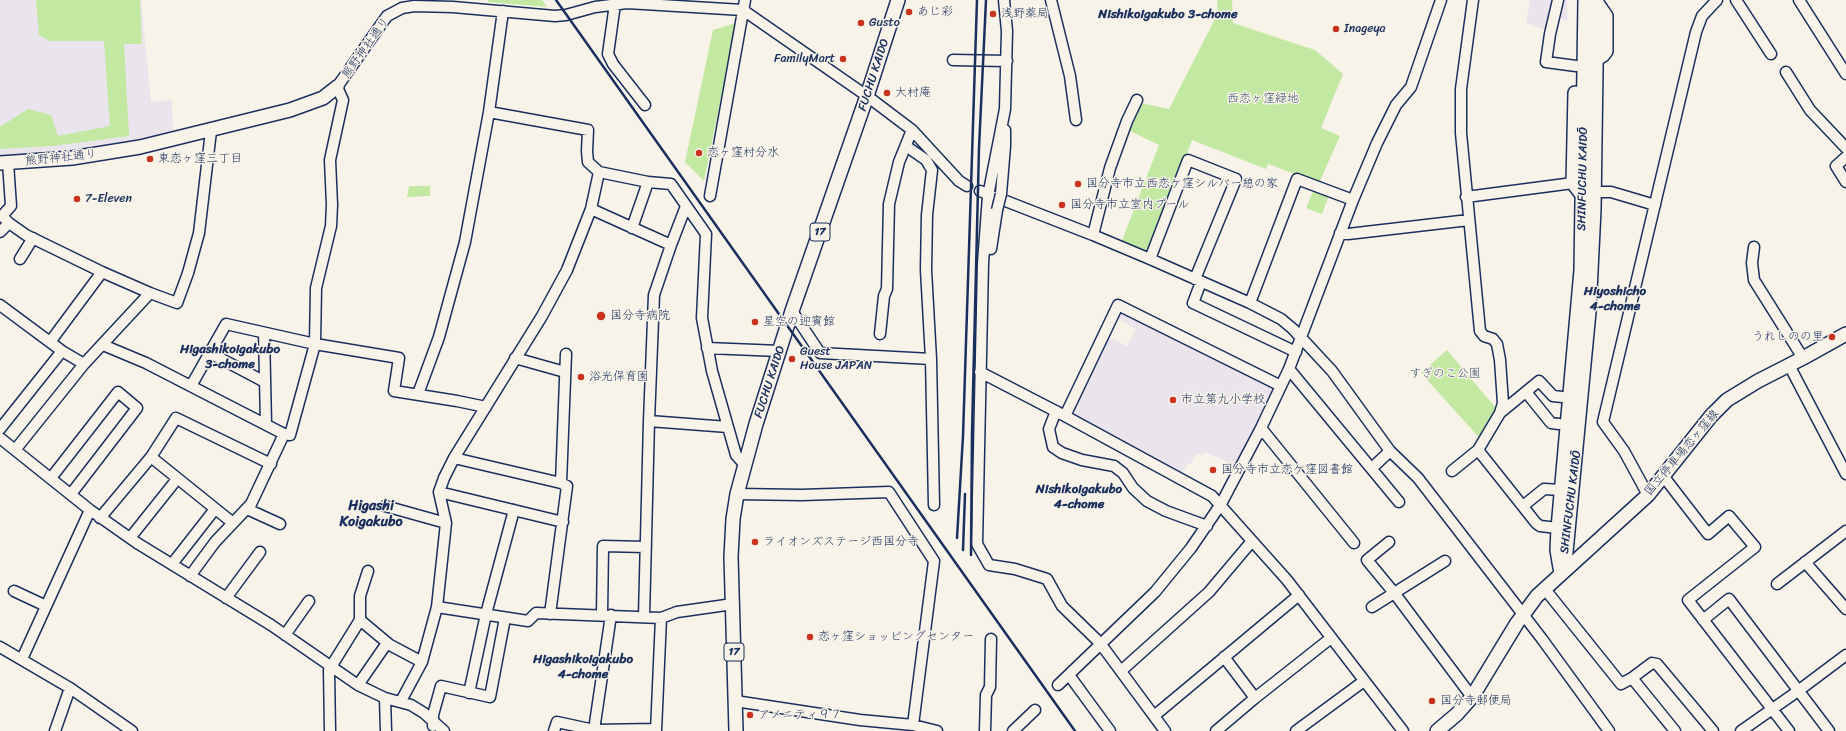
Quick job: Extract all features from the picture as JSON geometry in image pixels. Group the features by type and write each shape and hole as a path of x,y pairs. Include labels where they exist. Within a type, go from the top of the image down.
{"main road":[{"name":"FUCHU KAIDO","path":"736,731 732,544 737,494 744,464 792,311 868,96 898,0"},
{"name":"SHINFUCHU KAIDŌ","path":"1560,574 1566,552 1583,384 1592,266 1585,22 1593,1"},
{"name":"SHINFUCHU KAIDŌ","path":"1560,574 1557,550 1558,528 1589,194 1596,59 1593,1"},
{"path":"1585,22 1576,30 1573,183 1589,194"},
{"name":"熊野神社通り","path":"4,163 101,154 211,131 290,110 323,98 337,87"},
{"name":"国立停車場恋ヶ窪線","path":"1437,731 1472,697 1523,614 1544,588 1648,495 1664,477 1711,416 1727,400 1738,392 1846,334"},
{"path":"1566,447 1558,434 1564,375 1573,364"}],"street":[{"path":"982,306 988,300 991,243 1001,194 1005,146 1004,112 1008,31 1004,0"},
{"path":"1051,0 1070,76 1076,120"},
{"path":"1058,685 1100,643 1110,637 1155,592 1207,526 1221,504 1261,428 1289,369 1302,338 1340,233 1377,143 1396,105 1412,87 1441,0"},
{"path":"1473,0 1461,89 1461,133 1480,330 1484,336 1493,339 1497,344 1503,394 1500,413"},
{"path":"1558,0 1550,34 1546,62 1576,66"},
{"path":"1648,495 1624,450 1603,422 1696,32 1702,16 1717,0"},
{"path":"1736,0 1771,54"},
{"path":"1798,0 1846,74"},
{"name":"熊野神社通り","path":"337,87 387,16 394,12 414,6 503,11 554,16 566,15 594,3 614,4 628,2 744,5"},
{"path":"614,4 608,54 613,64 645,105"},
{"path":"710,196 744,5 912,130 959,181 968,186"},
{"path":"418,394 439,337 465,242 489,112 503,11"},
{"path":"953,60 1007,61"},
{"path":"1786,72 1810,110 1846,148"},
{"path":"103,345 146,363 290,436 315,344 316,288 330,226 332,205 330,160 343,100 337,87"},
{"path":"1089,233 1110,168 1127,121 1137,100"},
{"path":"489,112 588,130 588,162 598,172 648,182 671,184 706,234 701,303 706,348 736,455 744,464"},
{"path":"1004,112 984,194 977,544 989,565 1015,569 1047,579 1062,606 1100,643 1165,731"},
{"path":"880,334 884,296 887,289 889,204 898,162 912,130"},
{"path":"4,163 11,206 2,216 9,223 33,238 102,272 177,303 188,273 199,233 211,131"},
{"path":"906,146 926,160 932,170 927,215 926,270 932,358 934,505"},
{"path":"1846,157 1836,166 1846,182"},
{"path":"1150,259 1188,160 1236,179 1198,280 1193,303 1296,352"},
{"path":"401,701 422,662 437,607 446,523 439,492 444,478 454,458 542,316 567,270 591,209 598,172"},
{"path":"1250,303 1297,179 1353,200"},
{"path":"632,228 648,182"},
{"path":"1466,197 1573,183"},
{"path":"1589,194 1611,192 1655,205"},
{"path":"984,194 1089,233 1250,303 1281,319 1302,338 1332,371 1390,451 1418,478 1560,662 1609,731"},
{"path":"644,616 651,334 654,295 686,206"},
{"path":"591,209 671,245"},
{"path":"1340,233 1348,234 1469,220"},
{"path":"0,232 9,223"},
{"path":"20,259 33,238"},
{"path":"1754,247 1752,263 1754,280 1803,358"},
{"path":"50,342 102,272"},
{"path":"15,450 84,364 150,293"},
{"path":"0,305 62,351 84,364"},
{"path":"1065,416 1118,305 1281,386"},
{"path":"792,311 820,353 932,358"},
{"path":"191,386 226,324 315,344 399,358 394,391 418,394 486,408"},
{"path":"264,333 266,424"},
{"path":"706,348 780,351"},
{"path":"0,430 62,351"},
{"path":"210,353 265,382"},
{"path":"561,483 566,354"},
{"path":"515,358 565,372"},
{"path":"1789,365 1846,474"},
{"path":"1289,369 1399,502"},
{"path":"980,372 1056,411 1212,496 1221,504 1299,595 1403,731"},
{"path":"1452,471 1478,450 1500,413 1539,381 1552,396 1562,397"},
{"path":"51,478 118,392 137,408 71,494"},
{"path":"1526,392 1551,422 1559,424"},
{"path":"1056,411 1049,428 1052,447 1062,453 1082,460 1114,466 1123,473 1133,488 1147,501 1166,511 1207,526"},
{"path":"100,518 152,457 176,418 271,464"},
{"path":"649,421 728,427"},
{"path":"1261,428 1354,543"},
{"path":"190,576 215,542 251,504 284,434"},
{"path":"0,438 100,518 130,538 285,635 358,685 385,698 401,701 411,705 424,713 433,726 444,731"},
{"path":"1478,450 1540,526 1558,528"},
{"path":"1372,468 1390,451"},
{"path":"152,457 233,523"},
{"path":"454,458 561,483 567,486 564,522 550,614"},
{"path":"1664,477 1708,534 1729,516 1755,547 1688,600 1789,731"},
{"path":"130,538 177,478"},
{"path":"1523,506 1544,489 1562,490"},
{"path":"439,492 564,522"},
{"path":"737,494 802,495 889,492 934,561 915,727"},
{"path":"385,506 446,523"},
{"path":"172,564 215,509"},
{"path":"247,509 280,524"},
{"path":"22,659 90,510"},
{"path":"469,693 486,614 514,510"},
{"path":"1777,584 1846,531"},
{"path":"1121,671 1209,592 1252,541"},
{"path":"1389,542 1367,560 1395,594 1472,697"},
{"path":"594,730 606,615 603,546 646,547"},
{"path":"226,598 260,552"},
{"path":"1372,607 1395,594 1445,561"},
{"path":"1805,562 1846,609"},
{"path":"330,731 329,670 360,620 360,596 368,571"},
{"path":"1544,588 1620,684 1632,678 1652,663 1658,664 1713,731"},
{"path":"14,591 46,606"},
{"path":"1154,716 1299,595"},
{"path":"1703,620 1729,600 1829,731"},
{"path":"285,635 309,601"},
{"path":"437,607 528,621 536,613 644,616 660,618 677,612 733,604"},
{"path":"433,726 433,715 441,686 490,697 505,618"},
{"path":"554,731 557,722 594,730 656,730 660,618"},
{"path":"360,620 388,643 422,662"},
{"path":"1216,731 1331,638"},
{"path":"985,731 986,695 990,687 990,639"},
{"path":"358,685 388,643"},
{"path":"0,647 70,688 132,731"},
{"path":"1741,731 1846,655"},
{"path":"1224,658 1255,698"},
{"path":"1069,675 1110,731"},
{"path":"1632,678 1675,731"},
{"path":"1296,731 1364,681"},
{"path":"55,731 70,688"},
{"path":"385,698 386,731"},
{"path":"735,701 937,731"},
{"path":"1017,730 1036,710"}],"shaded area":[{"path":"0,0 141,0 151,102 172,100 173,134 107,147 0,157"},
{"path":"1530,0 1567,0 1568,21 1552,16 1548,31 1526,23"},
{"name":"市立第九小学校","path":"1119,311 1275,387 1236,468 1218,457 1217,458 1205,452 1203,456 1197,453 1191,464 1188,463 1182,474 1072,416 1071,412 1107,336 1127,346 1136,329 1116,317"}],"green space":[{"path":"36,0 140,0 142,44 124,44 129,136 53,146 0,149 0,127 28,109 51,115 58,136 110,126 104,41 50,41 39,35"},
{"path":"488,0 542,0 547,7 488,2"},
{"name":"西恋ヶ窪緑地","path":"1217,0 1232,0 1233,23 1315,50 1343,74 1321,128 1340,136 1319,183 1268,164 1266,169 1192,140 1150,252 1144,253 1121,243 1159,145 1130,131 1141,103 1169,109 1218,13"},
{"path":"736,23 704,181 685,162 713,30"},
{"path":"409,186 430,186 430,196 407,197"},
{"path":"1314,189 1329,195 1322,214 1306,208"},
{"name":"すぎのこ公園","path":"1447,350 1500,413 1483,442 1421,373"}],"railway":[{"path":"556,0 1075,731"},
{"path":"957,538 963,436 977,0"},
{"path":"971,555 972,432 979,148 986,0"},
{"path":"963,550 965,494"}],"place":[{"name":"あじ彩","path":"909,12"},
{"name":"浅野薬局","path":"993,14"},
{"name":"Gusto","path":"861,23"},
{"name":"Inageya","path":"1336,29"},
{"name":"FamilyMart","path":"843,59"},
{"name":"大村庵","path":"887,93"},
{"name":"恋ヶ窪村分水","path":"699,153"},
{"name":"東恋ヶ窪三丁目","path":"150,159"},
{"name":"国分寺市立西恋ケ窪シルバー憩の家","path":"1078,184"},
{"name":"7-Eleven","path":"77,199"},
{"name":"国分寺市立室内プール","path":"1062,205"},
{"name":"国分寺病院","path":"601,316"},
{"name":"星空の迎賓館","path":"755,322"},
{"name":"うれしのの里","path":"1832,337"},
{"name":"Guest House JAPAN","path":"792,359"},
{"name":"浴光保育園","path":"581,377"},
{"name":"市立第九小学校","path":"1173,400"},
{"name":"国分寺市立恋ケ窪図書館","path":"1213,470"},
{"name":"ライオンズステージ西国分寺","path":"755,542"},
{"name":"恋ヶ窪ショッピングセンター","path":"810,637"},
{"name":"国分寺郵便局","path":"1432,701"},
{"name":"アメニティ９７","path":"750,715"}],"district":[{"name":"Nishikoigakubo 3-chome","path":"1168,15"},
{"name":"Hiyoshicho 4-chome","path":"1615,300"},
{"name":"Higashikoigakubo 3-chome","path":"230,358"},
{"name":"Nishikoigakubo 4-chome","path":"1079,498"},
{"name":"Higashi Koigakubo","path":"371,514"},
{"name":"Higashikoigakubo 4-chome","path":"583,668"}]}
